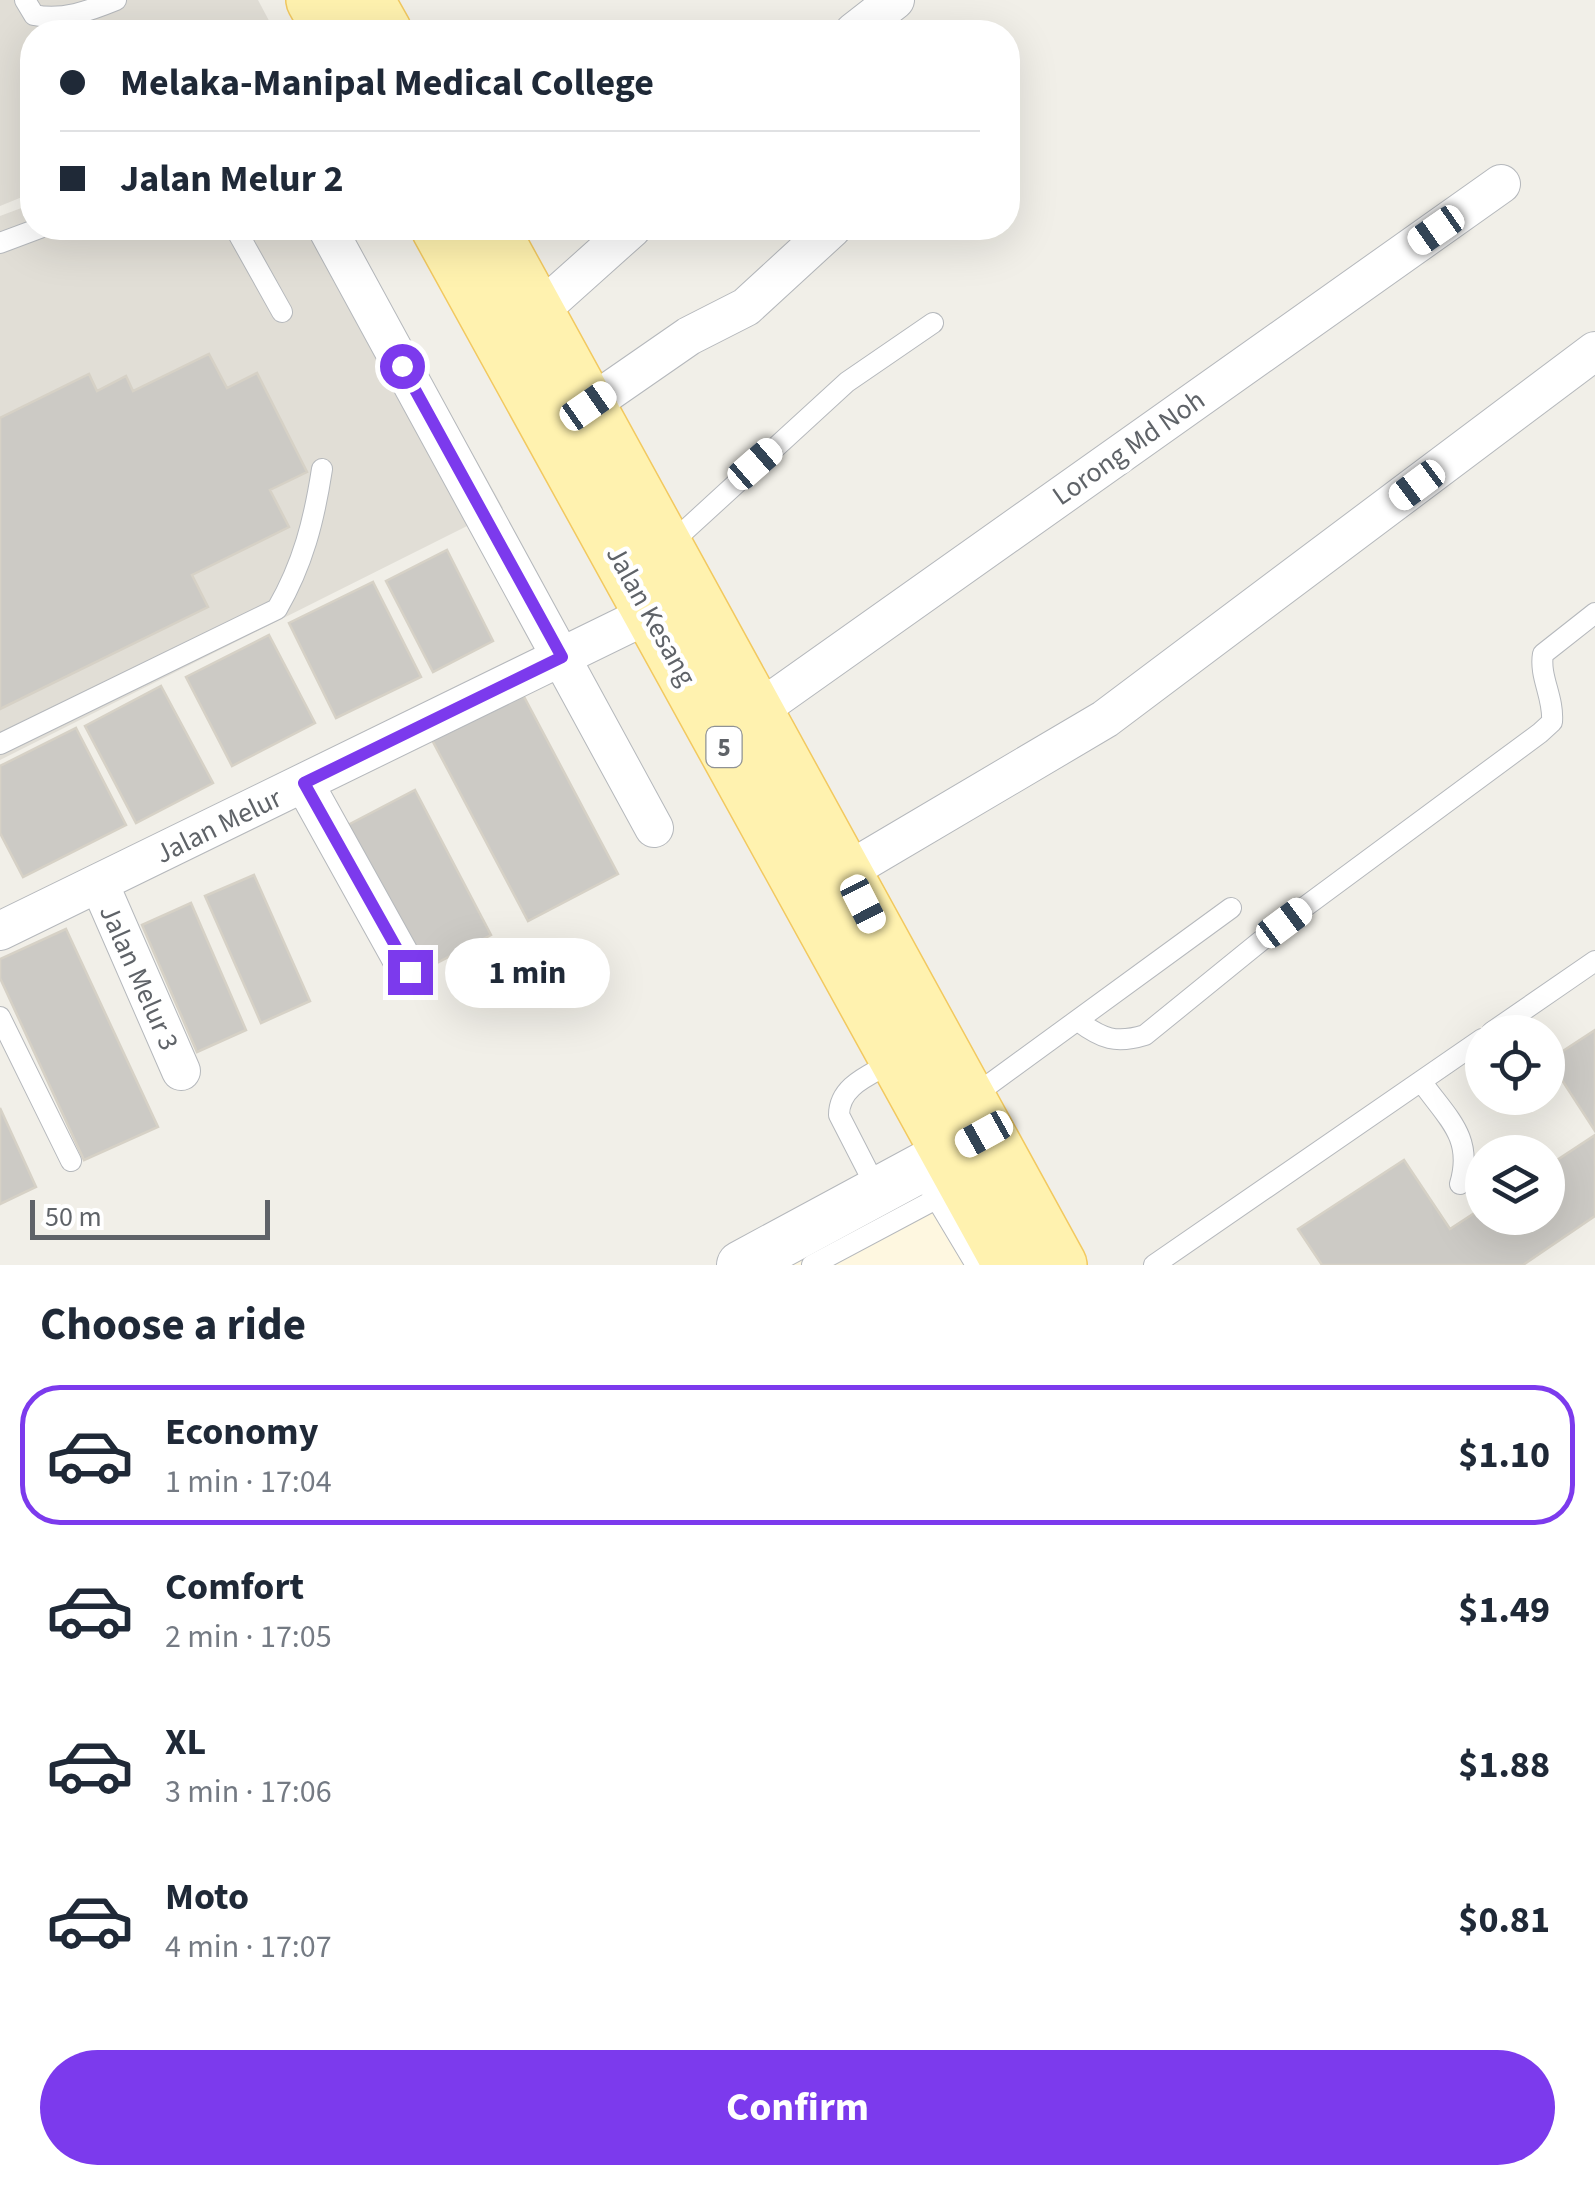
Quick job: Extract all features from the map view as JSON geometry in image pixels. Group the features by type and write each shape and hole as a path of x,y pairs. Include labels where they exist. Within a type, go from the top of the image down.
{"main road":[{"name":"Jalan Kesang","path":"446,240 1011,1265"},
{"name":"Jalan Kesang","path":"497,240 666,548 790,686 880,852 945,1148 1058,1265"}],"street":[{"path":"870,20 896,0"},
{"name":"Lorong Md Noh","path":"790,686 1501,184"},
{"path":"335,240 654,828"},
{"path":"537,313 619,240"},
{"path":"588,406 690,336 746,307 819,240"},
{"path":"880,852 1105,718 1595,351"},
{"name":"Jalan Melur","path":"0,931 651,614"},
{"path":"304,783 410,972"},
{"name":"Jalan Melur 3","path":"99,883 182,1071"},
{"path":"781,1260 945,1148"}],"lane":[{"path":"25,0 34,15 50,18 90,11 116,0"},
{"path":"242,240 282,312"},
{"path":"666,548 847,382 933,324"},
{"path":"0,744 276,609 297,575 312,531 322,469"},
{"path":"1078,1021 1101,1038 1124,1041 1145,1035 1284,923 1540,733 1552,722 1554,702 1541,666 1543,654 1595,613"},
{"path":"945,1148 1020,1065 1231,908"},
{"path":"1517,1015 1595,961"},
{"path":"0,1018 72,1160"},
{"path":"1154,1265 1182,1257 1465,1051"},
{"path":"896,1060 846,1090 839,1102 839,1115 945,1148"},
{"path":"1420,1081 1464,1140 1466,1163 1460,1184"},
{"path":"945,1148 976,1265"}],"shaded area":[{"path":"0,0 258,0 269,20 20,20 20,198 0,206"},
{"path":"20,208 20,240 354,240 503,508 0,760 0,216"},
{"path":"939,1182 988,1265 780,1265"}],"building":[{"path":"209,354 227,388 257,373 307,472 270,490 289,527 192,575 208,607 0,709 0,418 89,374 97,391 126,376 133,391"},
{"path":"447,550 493,641 433,672 386,581"},
{"path":"373,582 421,677 336,718 289,623"},
{"path":"269,635 315,723 232,766 186,677"},
{"path":"161,686 213,783 136,823 85,726"},
{"path":"521,691 618,874 528,921 431,738"},
{"path":"76,728 126,825 23,877 0,833 0,766"},
{"path":"415,790 491,935 425,969 348,825"},
{"path":"254,875 310,1001 261,1023 205,896"},
{"path":"191,903 246,1030 197,1052 142,925"},
{"path":"66,929 158,1127 84,1160 0,978 0,959"},
{"path":"1595,1030 1595,1131 1565,1085 1565,1050"},
{"path":"0,1108 36,1187 0,1204"},
{"path":"1595,1135 1595,1216 1523,1265 1322,1265 1298,1229 1404,1160 1450,1229 1465,1219 1465,1235 1565,1235 1565,1155"}],"route":[{"path":"402,366 562,657 304,783 410,972"}]}
